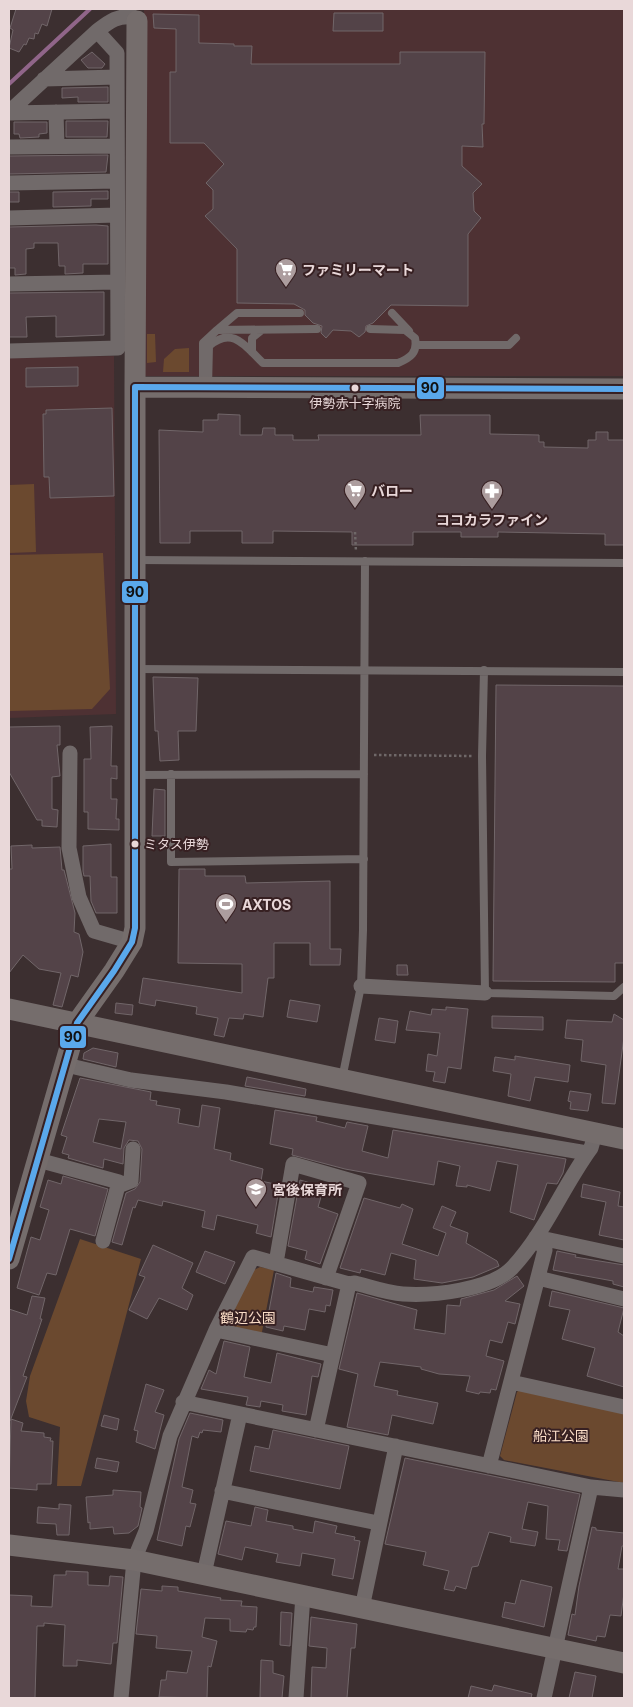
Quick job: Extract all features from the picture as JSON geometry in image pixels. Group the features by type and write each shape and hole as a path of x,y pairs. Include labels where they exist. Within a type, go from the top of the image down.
{"street":[{"path":"9,112 97,30 118,17 133,17 137,21 134,560 136,915 132,942 77,1023 38,1160 16,1207 9,1259"},
{"path":"9,351 118,348 117,53 97,30"},
{"path":"44,79 117,77"},
{"path":"9,112 117,111"},
{"path":"56,112 57,146"},
{"path":"9,147 117,146"},
{"path":"9,183 117,181"},
{"path":"9,218 117,215"},
{"path":"9,284 117,282"},
{"path":"136,387 624,389"},
{"path":"70,753 69,848 79,897 94,931 132,942"},
{"path":"361,986 486,993"},
{"path":"9,1009 342,1079 591,1143"},
{"path":"66,1065 131,1080 591,1143 624,1139"},
{"path":"121,1698 134,1560 146,1531 170,1436 216,1330 253,1257 349,1284 355,1283 403,1294 443,1293 493,1280 505,1273 536,1237 591,1143"},
{"path":"118,1186 131,1181 133,1149"},
{"path":"38,1160 119,1182 103,1241"},
{"path":"276,1263 294,1164 359,1183 326,1278"},
{"path":"536,1237 624,1256"},
{"path":"489,1466 545,1250 536,1237"},
{"path":"538,1278 624,1299"},
{"path":"316,1430 349,1284"},
{"path":"216,1330 333,1355"},
{"path":"511,1382 624,1407"},
{"path":"184,1402 590,1487 624,1490"},
{"path":"204,1574 240,1414"},
{"path":"362,1608 378,1523 396,1446"},
{"path":"544,1698 590,1487"},
{"path":"222,1491 378,1523"},
{"path":"9,1545 134,1560 624,1663"},
{"path":"296,1698 303,1595"}],"lane":[{"path":"207,388 203,377 203,343 238,313 300,313"},
{"path":"244,313 236,320 235,330 240,341 263,363 398,363 411,357 416,345 411,333 392,313"},
{"path":"252,352 252,338 262,329"},
{"path":"217,330 317,329"},
{"path":"370,329 398,329 411,333"},
{"path":"207,388 210,377 209,346 218,338 226,337 240,341"},
{"path":"416,345 512,344 516,338"},
{"path":"134,560 624,563"},
{"path":"342,1079 361,986 364,859 365,561"},
{"path":"135,669 624,672"},
{"path":"484,670 482,756 486,993 614,996 624,987"},
{"path":"171,774 171,862 364,859"},
{"path":"135,775 364,774"}],"path":[{"path":"371,755 482,756"}],"shaded area":[{"name":"伊勢赤十字病院","path":"144,9 624,9 624,376 145,376"},
{"path":"114,356 116,714 9,718 9,358"}],"green space":[{"path":"147,334 155,334 156,362 147,363"},
{"path":"189,348 189,372 163,372 164,359 175,349"},
{"path":"34,484 36,552 9,553 9,485"},
{"path":"103,553 110,689 92,709 9,711 9,555"},
{"path":"80,1239 141,1259 81,1486 57,1486 60,1427 29,1417 26,1401 30,1376"},
{"name":"鶴辺公園","path":"260,1267 274,1270 261,1337 233,1330 228,1323 252,1271"},
{"name":"船江公園","path":"520,1389 624,1412 624,1483 504,1460 500,1456 517,1392"}],"building":[{"path":"16,9 52,9 47,26 42,24 38,34 35,33 34,39 29,38 26,45 24,44 19,52 9,48 13,30 10,28"},
{"path":"334,13 383,13 383,31 333,31"},
{"path":"153,14 199,15 199,43 252,46 251,64 400,64 400,52 485,52 483,147 462,146 462,166 482,184 473,193 474,211 481,218 468,234 468,306 391,305 373,323 366,326 365,332 359,337 351,331 333,330 326,338 321,333 322,326 313,323 305,315 305,310 294,304 237,303 237,249 205,216 213,209 213,190 206,183 224,164 204,143 170,143 170,72 176,72 176,29 154,28"},
{"path":"92,52 105,64 102,68 88,68 81,60"},
{"path":"108,87 108,102 78,102 78,97 62,98 62,88"},
{"path":"66,121 108,121 107,137 66,137"},
{"path":"14,122 47,122 47,133 39,134 39,137 20,138 19,134 14,134"},
{"path":"108,155 106,172 9,174 9,156"},
{"path":"108,191 108,199 91,199 91,206 53,207 53,192"},
{"path":"9,192 19,192 19,202 9,202"},
{"path":"108,226 108,264 83,264 83,273 65,274 65,266 59,266 58,243 34,243 34,248 26,249 26,274 15,275 15,268 9,268 9,227"},
{"path":"104,292 104,335 56,337 56,316 26,317 27,337 9,337 9,293"},
{"path":"78,367 78,386 26,387 26,368"},
{"path":"112,408 114,496 50,498 49,477 44,477 43,414 46,414 46,410"},
{"path":"218,414 240,415 240,435 262,435 263,428 275,428 275,435 293,435 293,440 319,440 318,435 421,435 420,415 490,415 490,434 539,435 539,442 544,442 544,447 588,448 588,440 596,440 596,432 608,432 608,440 624,440 624,545 605,545 605,534 498,532 498,537 461,537 461,532 413,532 413,545 352,545 352,532 273,531 273,543 242,543 242,531 190,531 190,543 160,543 159,430 203,432 203,420 218,420"},
{"path":"153,677 198,678 196,731 178,731 179,760 160,761 158,731 155,731"},
{"path":"496,685 624,686 624,963 615,963 615,982 493,981"},
{"path":"60,726 60,745 57,745 60,776 52,777 52,809 58,810 57,827 42,826 42,820 37,820 9,772 9,727"},
{"path":"112,726 111,766 117,766 117,779 111,778 111,799 117,799 116,819 119,819 119,830 88,829 88,812 84,812 84,759 91,759 90,727"},
{"path":"154,789 165,790 165,836 152,836"},
{"path":"111,844 111,877 117,877 117,913 96,913 91,901 90,876 84,876 83,871 83,846"},
{"path":"32,845 32,848 60,847 62,870 64,870 75,913 74,932 79,934 83,952 78,977 71,975 62,1007 53,1005 61,973 39,969 23,955 9,973 9,869 12,869 11,846"},
{"path":"179,869 205,869 205,876 245,876 246,883 330,881 330,949 341,949 340,965 310,965 310,943 274,943 274,978 268,978 263,1017 244,1014 243,1019 229,1018 224,1037 214,1035 218,1018 196,1014 197,1007 156,1000 155,1006 139,1003 143,978 242,993 242,964 178,963"},
{"path":"397,965 407,965 408,975 397,975"},
{"path":"290,1000 320,1005 317,1022 287,1017"},
{"path":"116,1003 133,1005 132,1015 115,1013"},
{"path":"446,1007 468,1009 461,1069 448,1067 445,1083 433,1081 435,1072 426,1071 428,1054 437,1056 440,1033 406,1030 410,1011 431,1015 432,1009 446,1010"},
{"path":"614,1014 624,1020 624,1037 615,1104 602,1103 606,1065 581,1061 583,1040 565,1038 567,1020 612,1022"},
{"path":"492,1016 543,1017 543,1030 492,1028"},
{"path":"379,1018 398,1021 395,1043 375,1040"},
{"path":"93,1048 118,1053 116,1067 83,1059 84,1053"},
{"path":"515,1056 570,1065 568,1082 535,1077 530,1101 508,1096 511,1074 493,1071 495,1057 515,1060"},
{"path":"247,1077 306,1089 305,1096 245,1086"},
{"path":"80,1078 151,1092 150,1100 157,1101 156,1105 180,1109 178,1123 199,1127 202,1105 220,1108 214,1149 231,1153 230,1160 263,1169 261,1181 275,1184 273,1193 278,1194 271,1237 256,1233 258,1225 217,1215 214,1230 202,1227 205,1211 163,1201 162,1206 138,1200 135,1208 133,1207 122,1245 112,1242 126,1193 135,1189 140,1182 142,1149 138,1141 129,1140 124,1148 123,1164 104,1159 103,1168 68,1158 69,1155 62,1153 67,1137 61,1135","holes":["99,1119 126,1122 121,1149 93,1142"]},
{"path":"570,1091 591,1094 588,1111 570,1109 571,1102 568,1101"},
{"path":"275,1110 317,1117 316,1121 345,1128 347,1122 368,1126 362,1151 388,1158 393,1130 566,1159 563,1173 557,1184 547,1183 534,1220 510,1212 518,1165 497,1161 490,1191 467,1185 467,1187 456,1186 460,1166 438,1161 434,1185 345,1169 292,1155 293,1149 270,1144"},
{"path":"63,1176 108,1189 95,1236 70,1229 56,1275 47,1273 39,1295 17,1288 31,1237 40,1240 49,1210 40,1207 48,1180 61,1184"},
{"path":"300,1180 324,1187 318,1207 338,1214 320,1264 305,1259 307,1251 288,1246"},
{"path":"583,1184 620,1192 618,1206 624,1207 624,1240 599,1235 606,1202 581,1197"},
{"path":"364,1198 400,1208 402,1204 413,1209 402,1244 438,1256 446,1233 433,1228 442,1206 456,1212 450,1226 468,1233 466,1243 497,1261 499,1266 473,1277 442,1283 414,1279 416,1260 391,1253 385,1275 361,1269 360,1273 340,1268"},
{"path":"153,1245 193,1263 182,1288 193,1295 187,1310 159,1298 147,1319 129,1310 145,1277 139,1275"},
{"path":"205,1251 235,1262 225,1284 196,1272"},
{"path":"557,1251 576,1255 575,1257 624,1265 624,1287 613,1284 613,1281 553,1270"},
{"path":"276,1273 291,1278 290,1287 313,1292 314,1287 333,1290 330,1306 326,1305 325,1312 309,1309 305,1330 284,1326 283,1331 266,1327"},
{"path":"517,1276 524,1286 505,1301 520,1304 515,1324 508,1322 502,1343 490,1340 486,1356 504,1361 496,1390 491,1389 490,1393 480,1392 479,1394 466,1391 470,1376 439,1374 421,1369 421,1367 380,1362 374,1386 398,1391 397,1395 438,1403 433,1424 392,1415 388,1435 347,1427 358,1374 339,1369 357,1293 417,1310 414,1329 445,1334 447,1305 460,1306 461,1299 494,1290"},
{"path":"552,1291 624,1308 618,1332 624,1336 624,1387 587,1376 595,1348 562,1339 570,1310 549,1306"},
{"path":"32,1296 45,1298 40,1319 42,1319 23,1376 27,1377 10,1421 9,1309 27,1315"},
{"path":"224,1341 250,1347 244,1377 271,1383 277,1353 321,1364 318,1377 312,1376 306,1415 282,1411 283,1405 261,1401 260,1407 246,1405 248,1397 201,1389 209,1370 216,1374"},
{"path":"146,1384 164,1390 155,1412 164,1415 155,1449 136,1442 138,1431 134,1430"},
{"path":"190,1413 223,1420 221,1432 203,1430 198,1438 192,1436 182,1487 193,1490 190,1503 196,1504 190,1527 186,1526 182,1546 157,1540 179,1439"},
{"path":"104,1415 119,1419 117,1430 101,1426"},
{"path":"11,1419 23,1423 21,1431 44,1433 44,1437 51,1438 50,1441 53,1441 51,1484 37,1484 37,1490 9,1488"},
{"path":"273,1430 349,1446 340,1489 250,1471 255,1446 269,1449"},
{"path":"97,1458 119,1462 117,1472 95,1468"},
{"path":"405,1458 580,1494 567,1551 558,1550 560,1540 546,1539 548,1506 528,1502 522,1529 538,1532 535,1546 510,1542 511,1537 489,1532 478,1566 472,1567 466,1589 456,1586 454,1591 444,1589 449,1571 423,1565 426,1552 385,1544"},
{"path":"113,1490 141,1492 140,1507 142,1508 138,1526 129,1533 114,1534 113,1527 90,1529 86,1497 113,1495"},
{"path":"59,1504 71,1505 69,1535 57,1535 56,1524 37,1523 38,1507 59,1509"},
{"path":"255,1507 268,1510 266,1521 293,1526 293,1529 313,1533 315,1521 337,1526 335,1533 355,1537 354,1540 360,1541 353,1579 332,1575 335,1559 302,1553 300,1566 276,1562 278,1554 245,1547 242,1560 218,1554 226,1521 251,1526"},
{"path":"592,1527 596,1528 596,1530 624,1533 624,1546 622,1546 618,1569 624,1569 624,1593 621,1616 610,1615 605,1637 597,1636 596,1641 568,1635 572,1614 575,1615 579,1586"},
{"path":"66,1571 88,1572 88,1585 109,1586 110,1576 123,1577 117,1643 113,1643 111,1664 77,1660 77,1666 63,1666 65,1625 44,1623 44,1626 37,1626 35,1698 9,1698 9,1595 32,1596 31,1606 52,1607 54,1575 66,1575"},
{"path":"521,1580 552,1587 544,1627 502,1617 505,1602 515,1604"},
{"path":"162,1586 178,1587 178,1591 221,1598 220,1600 242,1601 241,1606 257,1607 256,1627 253,1630 247,1629 246,1632 230,1631 230,1619 205,1618 202,1637 217,1641 211,1667 208,1666 207,1698 159,1697 161,1680 166,1680 167,1671 187,1673 192,1651 156,1648 157,1636 136,1634 141,1589 162,1591"},
{"path":"281,1612 292,1613 290,1646 280,1645"},
{"path":"311,1617 357,1624 355,1648 351,1648 347,1698 311,1698 312,1667 326,1668 327,1648 309,1646"},
{"path":"261,1660 273,1661 273,1673 284,1676 282,1698 260,1698"},
{"path":"575,1672 596,1676 592,1698 569,1698"},
{"path":"494,1685 532,1694 531,1698 468,1698 471,1686 492,1691"}],"waterway":[{"path":"9,84 90,9"}],"transit line":[{"name":"90","path":"9,1259 77,1023 132,942 135,928 135,387 624,389"}],"place":[{"name":"ファミリーマート","path":"286,288"},
{"name":"伊勢赤十字病院","path":"355,388"},
{"name":"バロー","path":"355,509"},
{"name":"ココカラファイン","path":"492,510"},
{"name":"ミタス伊勢","path":"135,844"},
{"name":"AXTOS","path":"226,923"},
{"name":"宮後保育所","path":"256,1208"}]}
